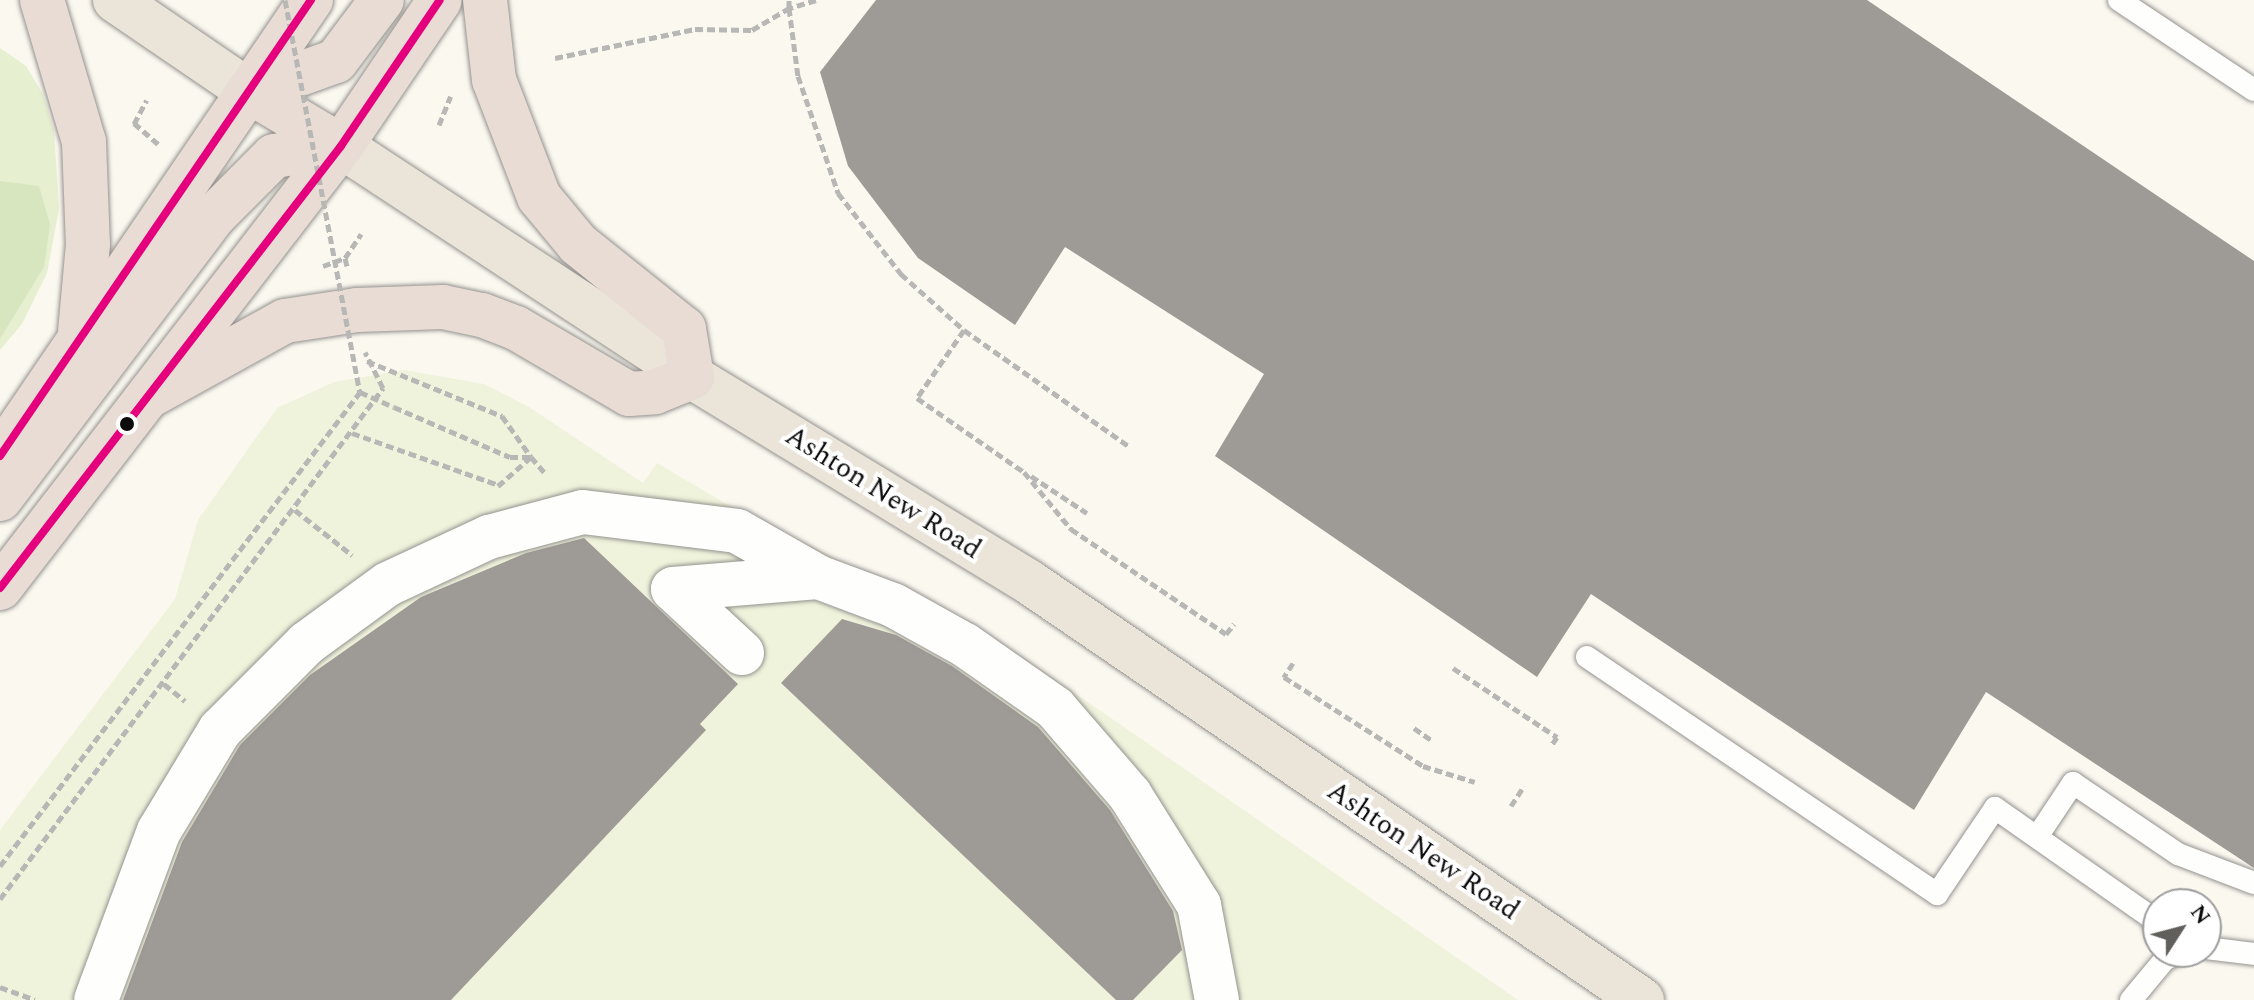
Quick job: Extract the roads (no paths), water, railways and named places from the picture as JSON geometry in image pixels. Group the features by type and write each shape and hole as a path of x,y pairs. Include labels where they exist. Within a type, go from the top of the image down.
{"highway":[{"path":"42,0 84,142 88,244 80,334"},
{"path":"0,456 80,334 311,0"},
{"path":"250,92 336,61 382,0"},
{"path":"0,588 341,146 440,0"},
{"path":"151,395 285,321 357,310 443,307 482,315 516,328 629,394 655,392 692,377 684,329 578,244 539,197 494,80 485,0"},
{"name":"Ashton New Road","path":"250,92 341,146"},
{"path":"0,499 215,215 274,156 341,146"}],"main road":[{"name":"Ashton New Road","path":"115,0 250,92"},
{"name":"Ashton New Road","path":"341,146 692,377 1029,582 1622,995"}],"street":[{"path":"96,1000 159,831 220,730 307,643 388,584 489,537 583,512 737,531 818,577 893,605 965,645 1055,708 1130,795 1199,905 1217,1000"},
{"path":"742,653 673,589 818,577"}],"lane":[{"path":"2119,0 2254,90"},
{"path":"1587,657 1937,894 1995,808 2142,911"},
{"path":"2037,837 2073,783 2178,854 2254,883"},
{"path":"2222,950 2254,954"},
{"path":"2131,1000 2158,968"}]}
